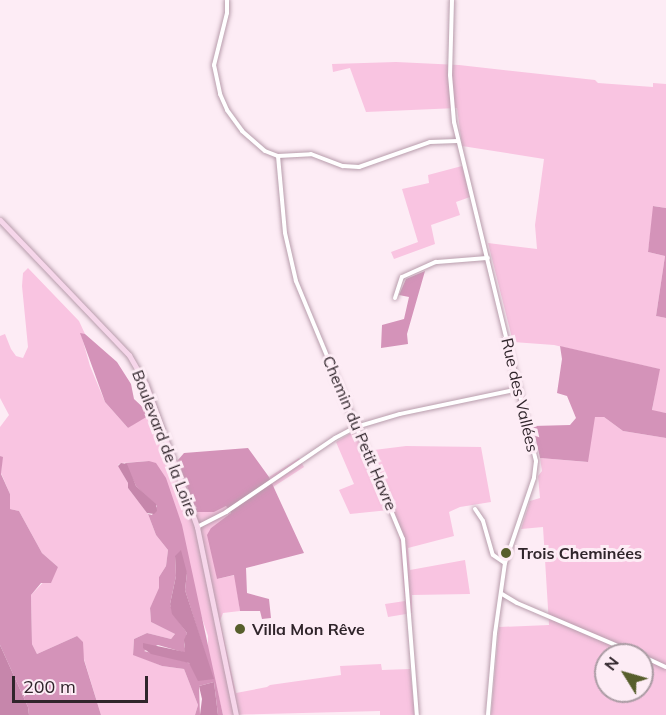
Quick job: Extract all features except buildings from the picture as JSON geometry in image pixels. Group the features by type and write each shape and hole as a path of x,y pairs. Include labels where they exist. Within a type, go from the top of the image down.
{"main road":[{"name":"Boulevard de la Loire","path":"0,220 116,341 138,369 155,409 197,527 236,715"}],"street":[{"path":"227,0 225,20 214,58 220,94 227,110 242,131 259,147 278,156 311,154 343,166 359,167 430,142 458,141"},
{"name":"Rue des Vallées","path":"452,0 450,75 458,141 535,455 535,470 506,563 495,633 488,715"},
{"name":"Chemin du Petit Havre","path":"278,156 288,254 309,316 403,539 417,715"},
{"path":"395,298 402,277 436,262 488,258"},
{"path":"197,527 226,512 335,438 356,427 409,412 519,389"},
{"path":"475,509 483,521 493,555 506,563"},
{"path":"502,594 517,603 610,643"}],"shaded area":[{"path":"396,62 459,65 595,80 598,83 653,87 653,83 666,84 666,208 654,206 648,252 665,256 656,316 666,318 666,413 652,411 659,369 554,345 513,342 488,243 537,249 535,225 544,159 462,146 457,108 366,112 350,68 333,72 332,64"},
{"path":"462,166 470,197 456,202 460,215 431,225 435,244 394,259 391,252 418,242 402,189 429,183 428,175"},
{"path":"653,206 666,208 666,318 656,316 665,256 648,252"},
{"path":"28,268 79,321 85,334 81,334 90,366 105,402 128,428 149,413 167,464 178,460 196,512 226,506 231,514 211,528 217,579 235,575 240,611 223,613 220,621 236,693 270,685 341,675 340,666 381,664 382,670 410,669 415,715 380,715 380,711 223,715 208,651 208,636 149,461 118,465 128,483 128,488 148,514 156,535 168,550 166,566 159,577 160,588 150,608 151,622 175,634 171,639 147,633 134,639 133,654 162,666 184,669 198,705 195,715 101,715 77,636 37,654 32,644 31,595 58,567 42,553 19,511 10,509 10,494 1,473 2,458 0,456 0,427 9,415 0,398 0,336 5,334 16,356 23,358 28,347 22,286 23,273"},
{"path":"425,271 407,334 408,344 381,348 382,325 404,319 409,297 399,295 406,279"},
{"path":"80,333 85,334 117,362 131,384 134,399 149,413 148,416 128,428 105,402"},
{"path":"560,346 660,369 652,410 666,413 666,438 623,431 604,417 595,417 588,462 540,458 533,426 570,425 576,418 567,396 557,393 562,359"},
{"path":"594,417 604,417 623,431 666,438 666,715 491,715 499,627 549,625 543,527 521,529 530,501 540,498 538,476 542,471 540,458 587,462"},
{"path":"351,433 358,436 366,451 406,446 481,447 491,502 460,507 449,512 454,536 408,548 410,570 465,560 470,594 412,595 412,613 388,617 385,604 405,601 399,535 389,510 350,514 339,490 354,484 336,442"},
{"path":"248,448 269,477 304,553 246,568 247,593 269,599 271,618 262,619 260,611 240,611 234,575 217,579 207,535 211,528 231,513 226,506 214,512 196,512 178,460 184,453"},
{"path":"0,456 3,457 1,474 10,494 10,509 19,511 42,553 58,567 51,583 41,583 31,595 32,644 37,654 77,636 83,642 84,660 101,715 29,715 28,707 0,645"},
{"path":"299,458 304,467 273,487 269,477"},
{"path":"149,461 156,463 166,478 182,525 223,715 218,715 214,682 199,686 200,715 195,715 198,705 184,669 162,666 133,655 134,639 147,633 171,639 175,634 151,622 150,608 159,588 159,577 166,566 168,550 156,535 148,514 152,515 157,506 136,486 125,463","holes":["175,556 187,573 185,590 213,679 187,662 144,651 158,645 186,653 184,644 187,633 173,614 170,604 176,576"]},
{"path":"121,463 127,464 136,486 156,504 157,511 154,514 147,513 128,488 128,483 118,466"},
{"path":"181,550 187,573 185,590 214,679 198,681 189,663 151,654 143,648 143,643 185,652 184,640 187,633 172,614 170,604 176,576 175,556"},
{"path":"0,645 28,707 29,715 0,715"},
{"path":"214,682 218,715 200,715 202,699 199,686"}],"place":[{"name":"Trois Cheminées","path":"506,553"},
{"name":"Villa Mon Rêve","path":"240,629"}]}
